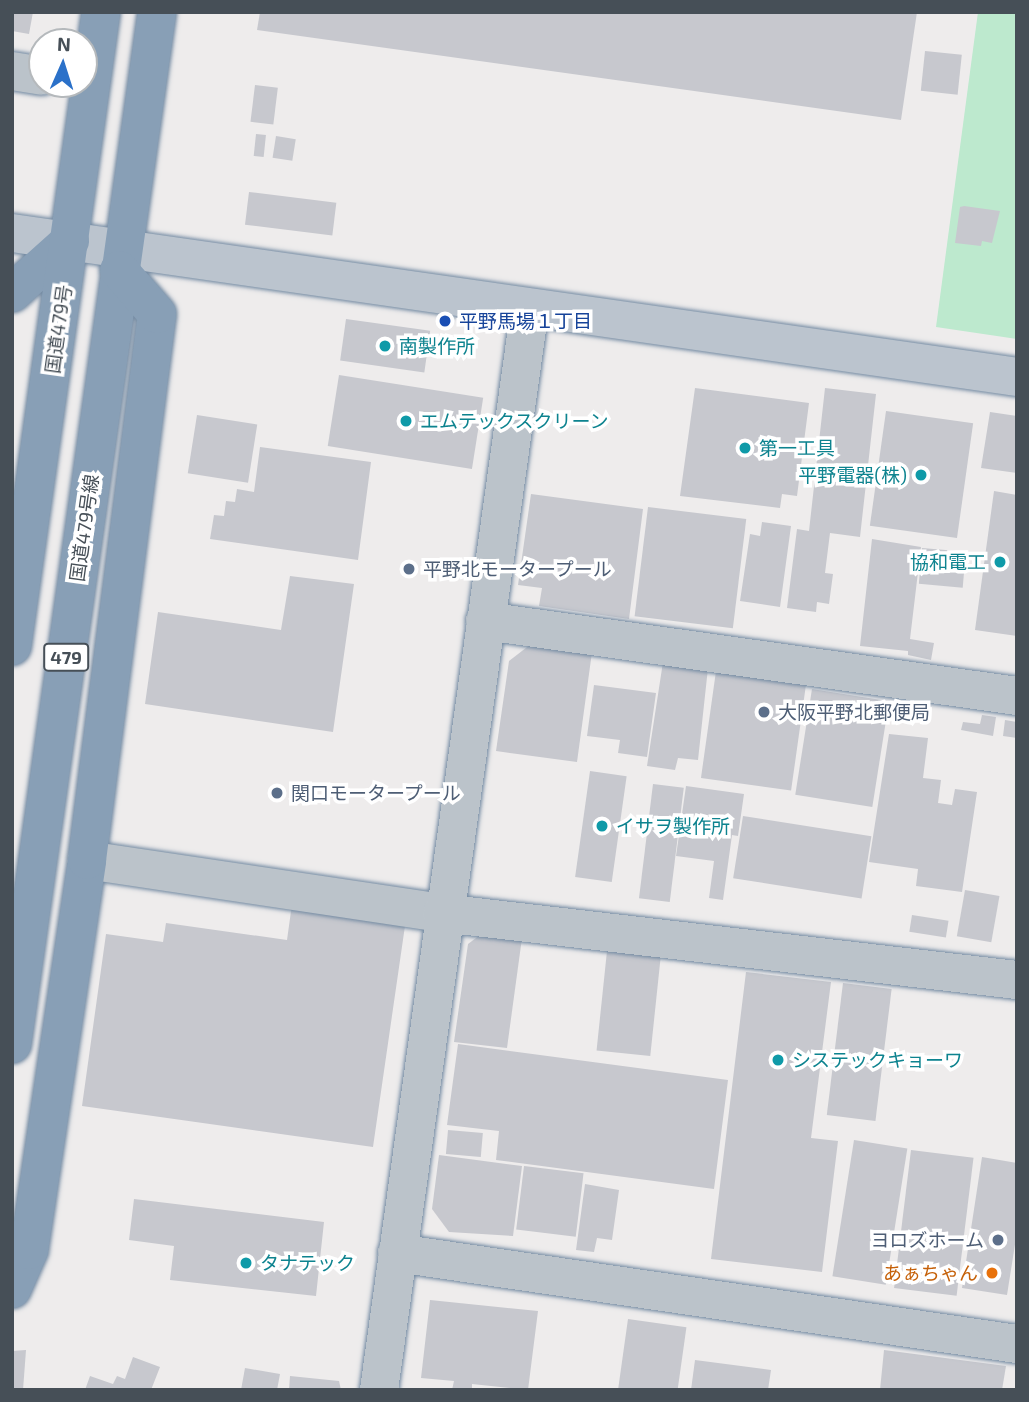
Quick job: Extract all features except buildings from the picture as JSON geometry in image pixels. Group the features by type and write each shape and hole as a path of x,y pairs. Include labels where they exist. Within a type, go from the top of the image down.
{"highway":[{"name":"国道479号線","path":"12,1044 157,12"},
{"name":"国道479号","path":"12,646 70,242 85,98"},
{"path":"12,293 70,242"},
{"path":"12,1289 29,1250 87,860 157,314 121,259"}],"street":[{"path":"12,233 70,242 121,259 530,307 1017,377"},
{"path":"379,1390 442,913 530,307"},
{"path":"485,621 1017,696"},
{"path":"87,860 442,913 1017,980"},
{"path":"397,1253 1017,1343"}],"green space":[{"path":"978,12 1017,12 1017,339 936,327"}],"place":[{"name":"平野馬場１丁目","path":"445,321"},
{"name":"南製作所","path":"385,346"},
{"name":"エムテックスクリーン","path":"406,421"},
{"name":"第一工具","path":"745,448"},
{"name":"平野電器(株)","path":"921,475"},
{"name":"協和電工","path":"1000,562"},
{"name":"平野北モータープール","path":"409,569"},
{"name":"大阪平野北郵便局","path":"764,712"},
{"name":"関口モータープール","path":"277,793"},
{"name":"イサヲ製作所","path":"602,826"},
{"name":"システックキョーワ","path":"778,1060"},
{"name":"ヨロズホーム","path":"998,1240"},
{"name":"タナテック","path":"246,1263"},
{"name":"あぁちゃん","path":"992,1273"}]}
